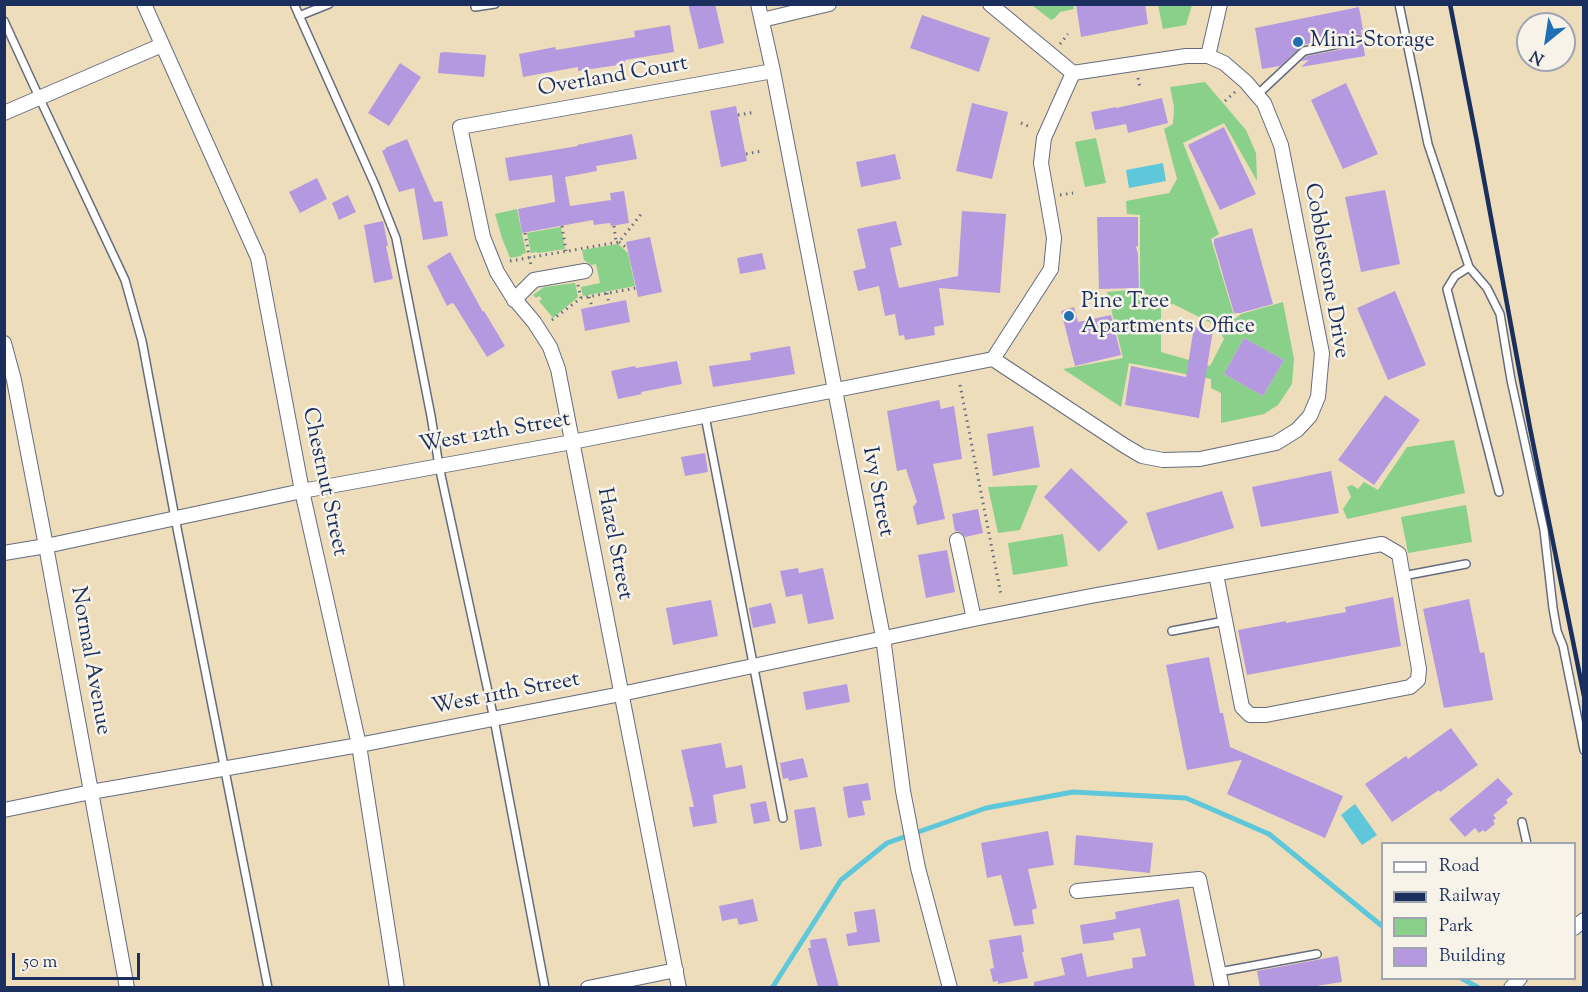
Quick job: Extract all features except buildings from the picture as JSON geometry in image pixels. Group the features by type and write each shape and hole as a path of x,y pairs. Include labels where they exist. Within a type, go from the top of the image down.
{"street":[{"name":"Chestnut Street","path":"144,4 258,258 302,491 359,746 398,987"},
{"name":"Ivy Street","path":"758,4 883,637 904,795 918,868 950,987"},
{"path":"762,20 829,4"},
{"path":"990,4 1073,73 1186,56 1208,56 1220,4"},
{"path":"4,113 162,45"},
{"name":"Cobblestone Drive","path":"993,359 1125,446 1142,456 1163,460 1200,459 1276,443 1302,425 1310,416 1318,397 1322,353 1281,146 1264,103 1246,82 1224,63 1208,56"},
{"name":"Overland Court","path":"460,127 773,71"},
{"path":"993,359 1051,268 1054,238 1041,163 1044,138 1073,73"},
{"name":"Hazel Street","path":"460,127 483,237 497,272 514,300 534,322 550,347 558,369 679,987"},
{"path":"514,300 534,280 585,271"},
{"name":"Normal Avenue","path":"4,343 14,381 46,546 127,987"},
{"name":"West 12th Street","path":"4,553 302,491 572,442 993,359"},
{"path":"957,540 974,618"},
{"name":"West 11th Street","path":"4,810 91,792 359,746 621,694 974,618 1382,544 1399,554 1419,669 1418,680 1410,687 1266,715 1250,715 1242,706 1226,621"},
{"path":"1216,574 1226,621"},
{"path":"1077,891 1199,879 1222,987"},
{"path":"588,987 676,970"}],"lane":[{"path":"294,4 375,185 396,238 439,466 494,719 545,987"},
{"path":"299,16 329,4"},
{"path":"475,7 495,4"},
{"path":"1399,4 1428,144 1469,267 1487,288 1500,314 1511,380 1544,530 1557,631 1563,646 1584,750"},
{"path":"4,21 125,280 142,341 268,987"},
{"path":"1257,95 1304,51 1358,40"},
{"path":"1469,267 1455,276 1447,289 1499,492"},
{"path":"705,416 783,818"},
{"path":"1403,576 1466,564"},
{"path":"1172,632 1226,621"},
{"path":"1522,822 1527,842"},
{"path":"1219,972 1317,954"}],"path":[{"path":"1060,44 1068,34"},
{"path":"1137,75 1140,88"},
{"path":"1225,101 1235,92"},
{"path":"738,115 755,112"},
{"path":"1021,123 1028,126"},
{"path":"746,154 762,151"},
{"path":"1060,195 1073,193"},
{"path":"510,261 617,242 642,213"},
{"path":"562,226 566,251"},
{"path":"614,226 617,242 628,249"},
{"path":"525,233 530,258"},
{"path":"552,320 581,298 636,288"},
{"path":"608,293 609,304"},
{"path":"589,297 592,307"},
{"path":"960,385 1001,595"}],"green space":[{"path":"1032,5 1046,6 1073,5 1074,9 1060,12 1051,20"},
{"path":"1158,5 1192,5 1186,25 1163,29"},
{"path":"1205,82 1246,130 1256,153 1257,181 1224,123 1183,143 1219,234 1211,239 1235,319 1241,314 1283,302 1294,359 1292,384 1278,405 1264,414 1221,423 1221,393 1211,388 1211,379 1129,363 1121,407 1063,369 1123,358 1107,292 1140,289 1140,215 1127,214 1126,201 1169,193 1177,179 1164,129 1173,124 1174,107 1170,87","holes":["1173,304 1217,326 1224,339 1210,366 1161,352 1161,307","1244,338 1284,360 1263,396 1224,374"]},
{"path":"1096,138 1106,183 1085,187 1075,142"},
{"path":"517,209 526,253 510,258 495,214"},
{"path":"561,227 565,249 531,253 527,233"},
{"path":"618,244 628,253 635,286 583,296 581,287 600,283 596,264 591,265 584,260 582,250"},
{"path":"575,283 578,297 553,318 539,301 542,299 533,295 544,287"},
{"path":"1454,440 1465,493 1347,519 1343,509 1351,497 1347,487 1352,485 1358,489 1364,482 1378,490 1407,447"},
{"path":"1038,485 1020,530 998,533 988,487"},
{"path":"1466,505 1472,542 1408,553 1401,517"},
{"path":"1063,534 1068,566 1013,575 1008,543"}],"water":[{"path":"1163,163 1166,181 1129,188 1126,170"},
{"path":"1355,804 1377,835 1362,845 1341,815"}],"waterway":[{"path":"772,988 841,880 887,843 986,808 1073,792 1186,798 1269,834 1381,925"},
{"path":"1465,980 1479,988"}],"railway":[{"path":"1450,4 1530,428 1584,696"}],"place":[{"name":"Mini-Storage","path":"1298,42"},
{"name":"Pine Tree Apartments Office","path":"1069,316"}]}
